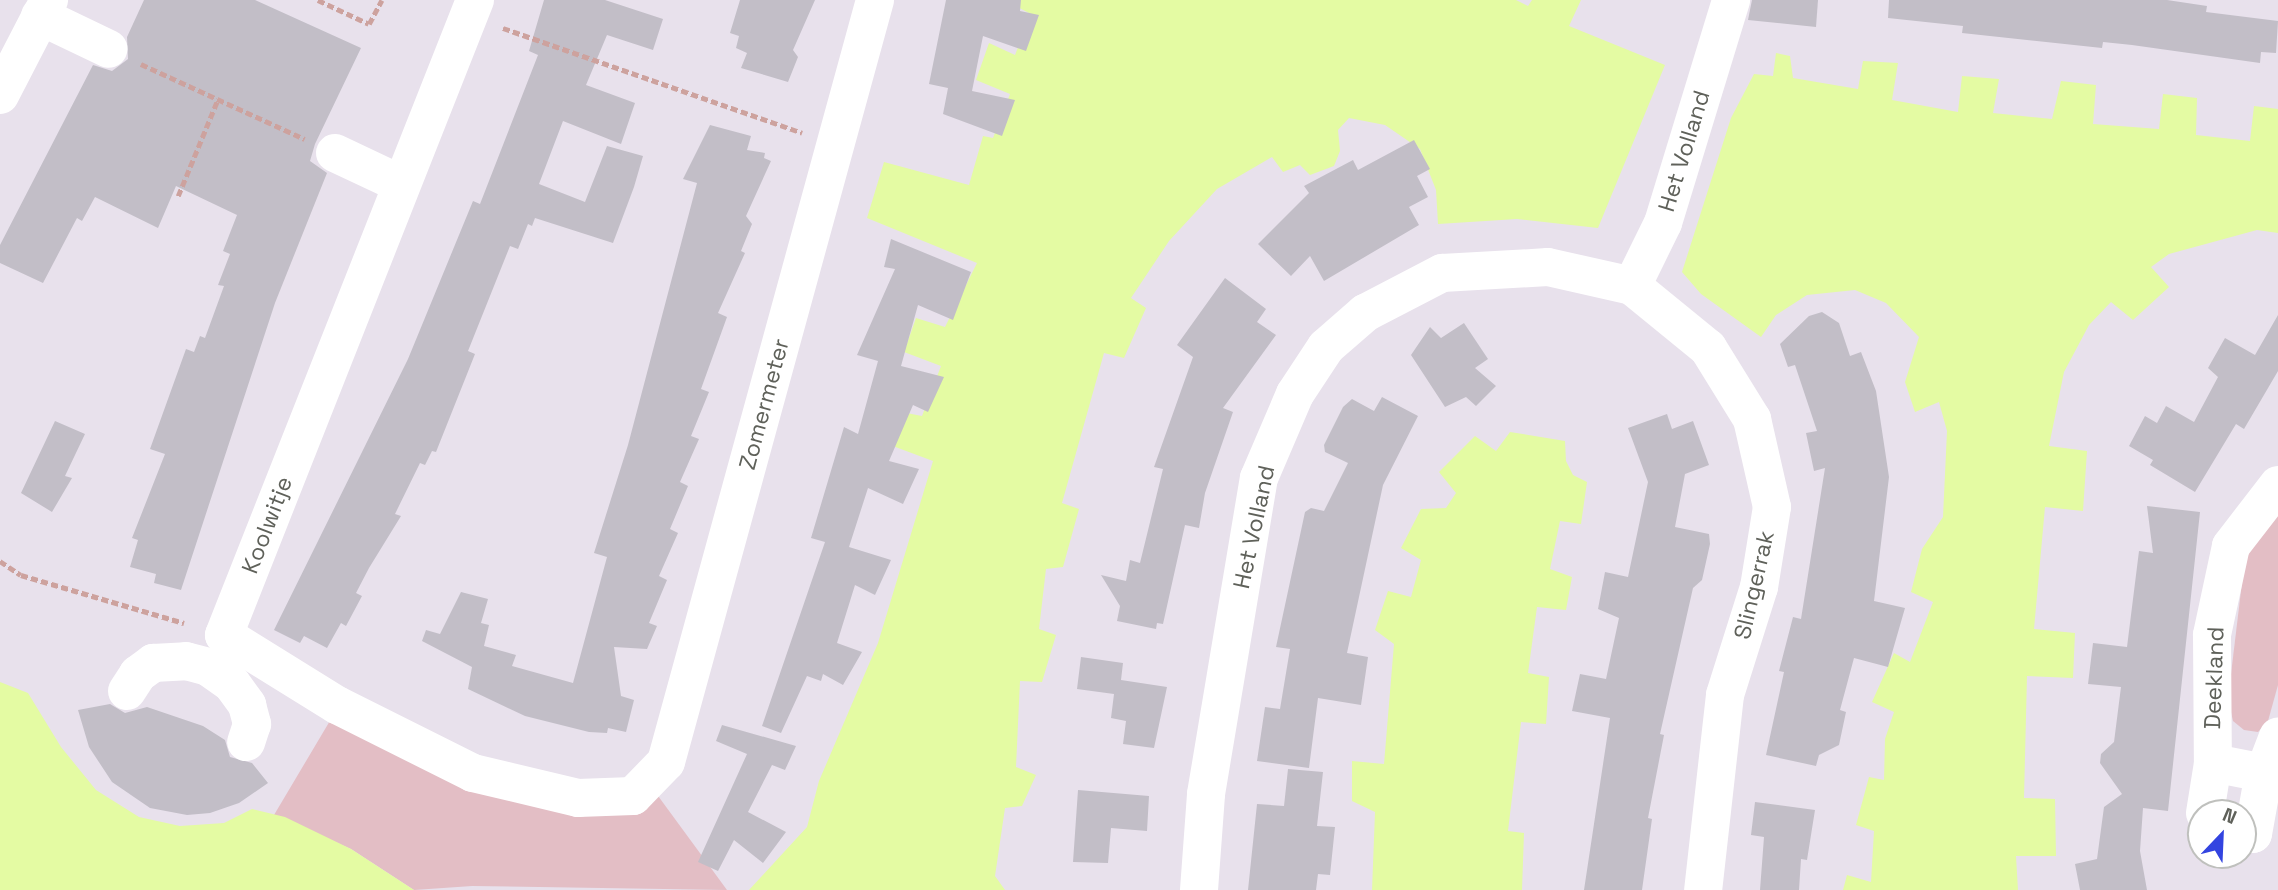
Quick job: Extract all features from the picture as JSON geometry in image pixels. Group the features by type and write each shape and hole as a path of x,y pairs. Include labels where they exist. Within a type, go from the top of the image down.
{"street":[{"name":"Zomermeter","path":"216,651 337,705 472,773 578,798 633,796 666,762 833,144 875,0"},
{"name":"Het Volland","path":"1199,890 1206,794 1259,478 1295,394 1326,347 1365,313 1442,274 1548,267 1632,286 1662,223 1731,0"},
{"path":"0,95 45,8 109,49"},
{"name":"Koolwitje","path":"216,651 472,8"},
{"path":"335,153 401,184"},
{"name":"Slingerrak","path":"1632,286 1708,348 1752,419 1772,507 1759,587 1724,695 1703,890"},
{"name":"Deekland","path":"2207,799 2213,763 2212,635 2231,546 2278,485"},
{"path":"127,691 138,674 153,663 186,661 216,651 232,684 247,705 252,724 246,742"},
{"path":"2257,812 2264,773 2278,737"},
{"name":"Deekland","path":"2213,763 2264,773"}],"path":[{"path":"318,0 369,24 382,0"},
{"path":"472,8 833,144"},
{"path":"109,49 335,153"},
{"path":"178,196 218,99"},
{"path":"0,561 21,575 216,651"}],"shaded area":[{"path":"1004,0 1516,0 1528,6 1532,0 1581,0 1569,26 1665,65 1598,228 1517,219 1438,224 1436,190 1420,149 1385,125 1349,118 1338,130 1340,151 1334,166 1310,175 1300,165 1283,172 1272,157 1217,189 1169,241 1131,298 1146,308 1124,358 1104,353 1062,503 1079,509 1063,567 1046,569 1039,629 1056,635 1042,682 1020,681 1016,767 1036,775 1022,806 1005,808 995,876 1005,890 749,890 807,827 819,781 878,643 933,461 882,442 896,411 922,416 941,366 904,352 916,318 945,327 977,263 867,218 884,162 969,185 983,136 993,138 1010,94 976,80 989,43 1015,55 1031,14"},
{"path":"1776,53 1790,56 1793,78 1858,89 1863,61 1898,63 1892,100 1958,112 1962,76 1999,79 1993,113 2052,119 2061,81 2096,85 2093,124 2159,129 2163,94 2197,98 2196,135 2250,141 2254,106 2278,109 2278,233 2257,230 2169,254 2151,267 2169,287 2133,320 2111,302 2089,325 2064,372 2049,446 2087,451 2083,511 2045,507 2034,629 2075,633 2073,678 2027,676 2024,798 2055,799 2056,856 2016,856 2018,890 1843,890 1847,875 1871,882 1874,831 1856,825 1869,777 1884,780 1885,739 1894,712 1872,702 1894,653 1910,662 1933,602 1911,592 1922,549 1943,517 1947,431 1939,402 1915,412 1905,382 1919,337 1886,303 1855,290 1807,295 1776,315 1761,337 1701,294 1682,272 1731,118 1754,74 1773,76"},
{"path":"1510,432 1565,441 1566,461 1573,475 1587,482 1581,524 1560,521 1550,569 1572,577 1566,610 1537,607 1528,673 1549,677 1546,724 1521,722 1508,831 1524,833 1522,890 1372,890 1375,812 1352,801 1352,761 1384,764 1394,644 1375,630 1388,591 1411,597 1421,560 1401,548 1421,509 1446,508 1456,493 1439,472 1475,436 1496,451"},
{"path":"2278,505 2278,685 2268,721 2258,732 2244,730 2233,721 2228,699 2246,549"},
{"path":"0,682 28,693 61,747 96,790 139,817 180,826 224,823 252,809 285,817 351,849 414,890 0,890"},
{"path":"334,714 448,773 653,789 727,890 472,886 414,890 351,849 274,815"}],"building":[{"path":"144,0 255,0 361,48 315,144 310,161 327,173 275,303 181,590 154,583 156,574 130,567 138,540 132,538 165,454 150,449 186,349 194,352 200,336 205,338 224,286 218,285 230,254 223,251 237,215 176,186 158,228 95,197 82,221 77,218 43,283 0,263 0,245 93,65 112,71 128,59 127,37"},
{"path":"544,0 605,0 663,19 653,50 607,35 586,85 635,103 621,144 563,121 539,184 585,202 607,146 643,156 613,243 535,218 532,226 528,224 518,249 510,246 468,351 475,354 436,452 432,451 425,465 420,463 395,514 401,516 356,593 362,596 346,626 341,623 327,648 304,636 300,643 274,630 408,359 473,201 480,204 538,55 529,51"},
{"path":"740,0 815,0 793,50 798,57 788,82 741,68 747,53 736,48 739,36 730,33"},
{"path":"946,0 1021,0 1020,11 1039,15 1026,51 983,36 972,91 1015,100 1002,136 943,114 948,88 929,84"},
{"path":"1752,0 1818,0 1816,27 1748,20"},
{"path":"1889,0 2167,0 2207,6 2206,12 2278,21 2276,53 2261,52 2260,63 2103,42 2102,48 1962,33 1963,26 1888,18"},
{"path":"710,125 751,136 747,150 765,153 764,158 771,161 746,216 752,224 741,251 745,253 718,313 727,317 701,389 709,392 691,436 699,439 680,482 688,486 670,529 678,533 659,576 667,580 649,623 657,626 647,649 614,647 621,696 634,700 626,732 608,728 607,733 589,732 525,716 468,689 472,667 422,641 426,630 440,634 461,592 488,599 481,623 489,625 484,646 516,655 512,666 573,683 607,557 594,553 628,445 697,183 683,179"},
{"path":"1414,140 1430,169 1417,176 1428,197 1409,207 1419,225 1324,281 1310,256 1291,276 1258,244 1309,193 1304,186 1353,160 1358,170"},
{"path":"891,239 971,272 953,320 918,305 901,366 944,377 928,412 913,405 889,461 919,469 903,504 868,488 849,547 891,560 875,595 855,585 837,643 862,652 843,685 823,674 821,681 807,676 781,733 762,726 825,542 811,538 844,427 858,434 878,361 857,355 895,269 884,267"},
{"path":"1225,278 1266,309 1257,322 1276,335 1223,408 1233,412 1205,493 1199,528 1185,525 1163,624 1157,623 1156,629 1117,621 1120,606 1101,575 1126,581 1130,560 1140,563 1163,469 1154,467 1193,357 1177,345"},
{"path":"1822,312 1839,323 1850,356 1861,352 1876,391 1889,477 1874,601 1905,608 1888,667 1854,658 1840,710 1846,712 1839,745 1819,755 1816,766 1766,755 1784,672 1779,671 1793,617 1801,619 1825,468 1814,471 1806,433 1817,431 1795,365 1788,367 1780,344 1809,316"},
{"path":"2278,315 2278,371 2244,429 2236,424 2195,492 2150,465 2153,460 2129,446 2145,416 2157,423 2166,406 2194,422 2218,377 2208,368 2225,338 2255,355"},
{"path":"1464,323 1488,359 1475,368 1496,386 1476,406 1466,397 1445,407 1411,355 1430,327 1441,338"},
{"path":"1382,397 1418,416 1383,485 1347,653 1368,657 1361,705 1318,698 1309,768 1257,761 1265,707 1280,709 1290,649 1276,647 1305,512 1311,508 1324,511 1348,463 1325,452 1324,445 1343,407 1352,399 1374,411"},
{"path":"1667,414 1672,429 1693,421 1709,465 1685,474 1675,527 1709,534 1710,544 1702,580 1693,588 1660,734 1664,735 1648,818 1652,819 1642,890 1584,890 1610,718 1572,711 1580,674 1606,679 1619,618 1598,609 1605,572 1628,577 1648,482 1628,428"},
{"path":"55,421 85,434 65,476 72,478 52,512 21,493"},
{"path":"2147,506 2200,512 2168,811 2143,808 2140,851 2147,890 2080,890 2075,864 2097,859 2104,807 2122,794 2100,763 2101,754 2114,742 2121,687 2088,684 2093,643 2127,647 2139,551 2153,553"},
{"path":"1081,657 1123,663 1121,680 1167,687 1154,748 1123,744 1126,721 1111,718 1114,694 1077,689"},
{"path":"110,704 125,713 147,707 203,726 225,740 230,757 252,763 268,783 239,803 210,813 187,815 150,808 112,782 89,747 78,710"},
{"path":"722,725 796,746 785,770 772,765 748,812 786,832 763,863 734,840 718,871 698,862 747,754 716,741"},
{"path":"1288,769 1323,772 1317,826 1335,827 1330,875 1318,874 1316,890 1248,890 1257,804 1284,806"},
{"path":"1078,790 1149,796 1147,831 1111,828 1108,863 1073,862"},
{"path":"1755,802 1815,810 1807,860 1801,859 1799,890 1760,890 1764,837 1751,835"}]}
